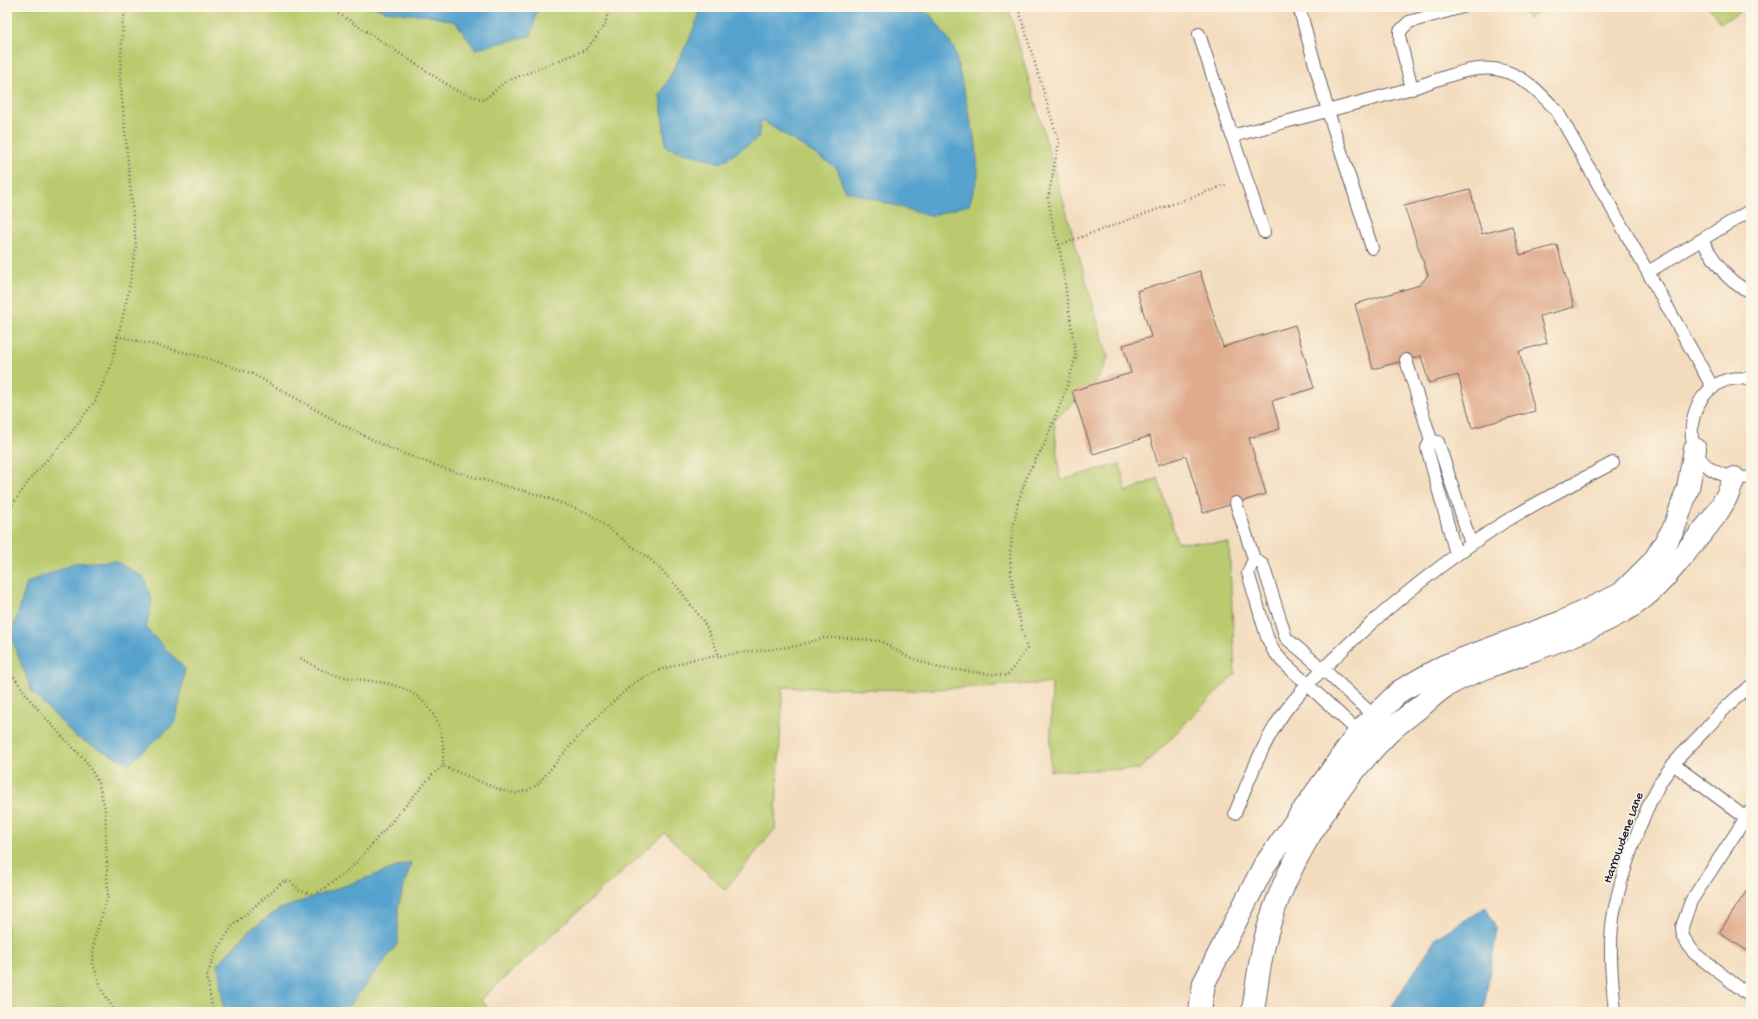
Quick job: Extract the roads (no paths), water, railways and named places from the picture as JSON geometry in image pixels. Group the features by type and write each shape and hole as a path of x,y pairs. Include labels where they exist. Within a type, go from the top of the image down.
{"street":[{"path":"1200,1012 1204,983 1264,866 1359,732 1374,715 1400,691 1444,666 1562,622 1621,594 1654,562 1674,528 1688,488 1695,449"},
{"path":"1253,1012 1257,975 1266,937 1281,890 1297,858 1329,804 1389,732 1447,685 1472,673 1576,634 1634,605 1660,584 1711,521 1743,477"}],"lane":[{"path":"1299,7 1328,110 1372,248"},
{"path":"1412,88 1400,40 1400,31 1409,22 1462,7"},
{"path":"1199,34 1264,232"},
{"path":"1232,136 1412,88 1450,74 1479,69 1503,71 1523,80 1537,89 1557,111 1713,388"},
{"path":"1648,272 1751,210"},
{"path":"1701,240 1731,282 1743,289 1751,291"},
{"path":"1406,360 1431,440 1427,448 1456,554"},
{"path":"1743,477 1718,473 1704,463 1695,449 1691,436 1691,422 1695,409 1702,397 1713,388 1724,382 1736,379 1751,380"},
{"path":"1431,440 1438,442 1471,544"},
{"path":"1235,813 1266,742 1286,711 1308,684 1389,606 1471,544 1543,500 1613,463"},
{"path":"1236,503 1254,559 1263,565 1286,638 1374,715 1389,732"},
{"path":"1254,559 1248,573 1267,637 1273,650 1282,661 1359,732 1374,749"},
{"path":"1258,605 1274,600"},
{"name":"Harrowdene Lane","path":"1615,1012 1610,959 1614,913 1623,876 1646,813 1660,784 1674,764 1720,713 1751,686"},
{"path":"1674,764 1748,814 1691,901 1682,927 1683,937 1694,953 1751,997"}],"water":[{"path":"374,7 538,7 531,36 475,49 456,22 430,16 384,11"},
{"path":"702,7 909,7 930,14 954,48 976,145 978,176 969,205 929,216 844,190 837,168 761,120 758,138 721,163 666,147 660,95 690,38"},
{"path":"115,561 144,577 152,601 146,628 185,669 176,722 129,764 76,737 32,692 11,637 27,583 74,563"},
{"path":"411,862 398,907 398,943 352,1003 342,1012 224,1012 218,964 247,932 280,909"},
{"path":"1486,907 1497,930 1483,1012 1388,1012 1437,937"}]}
